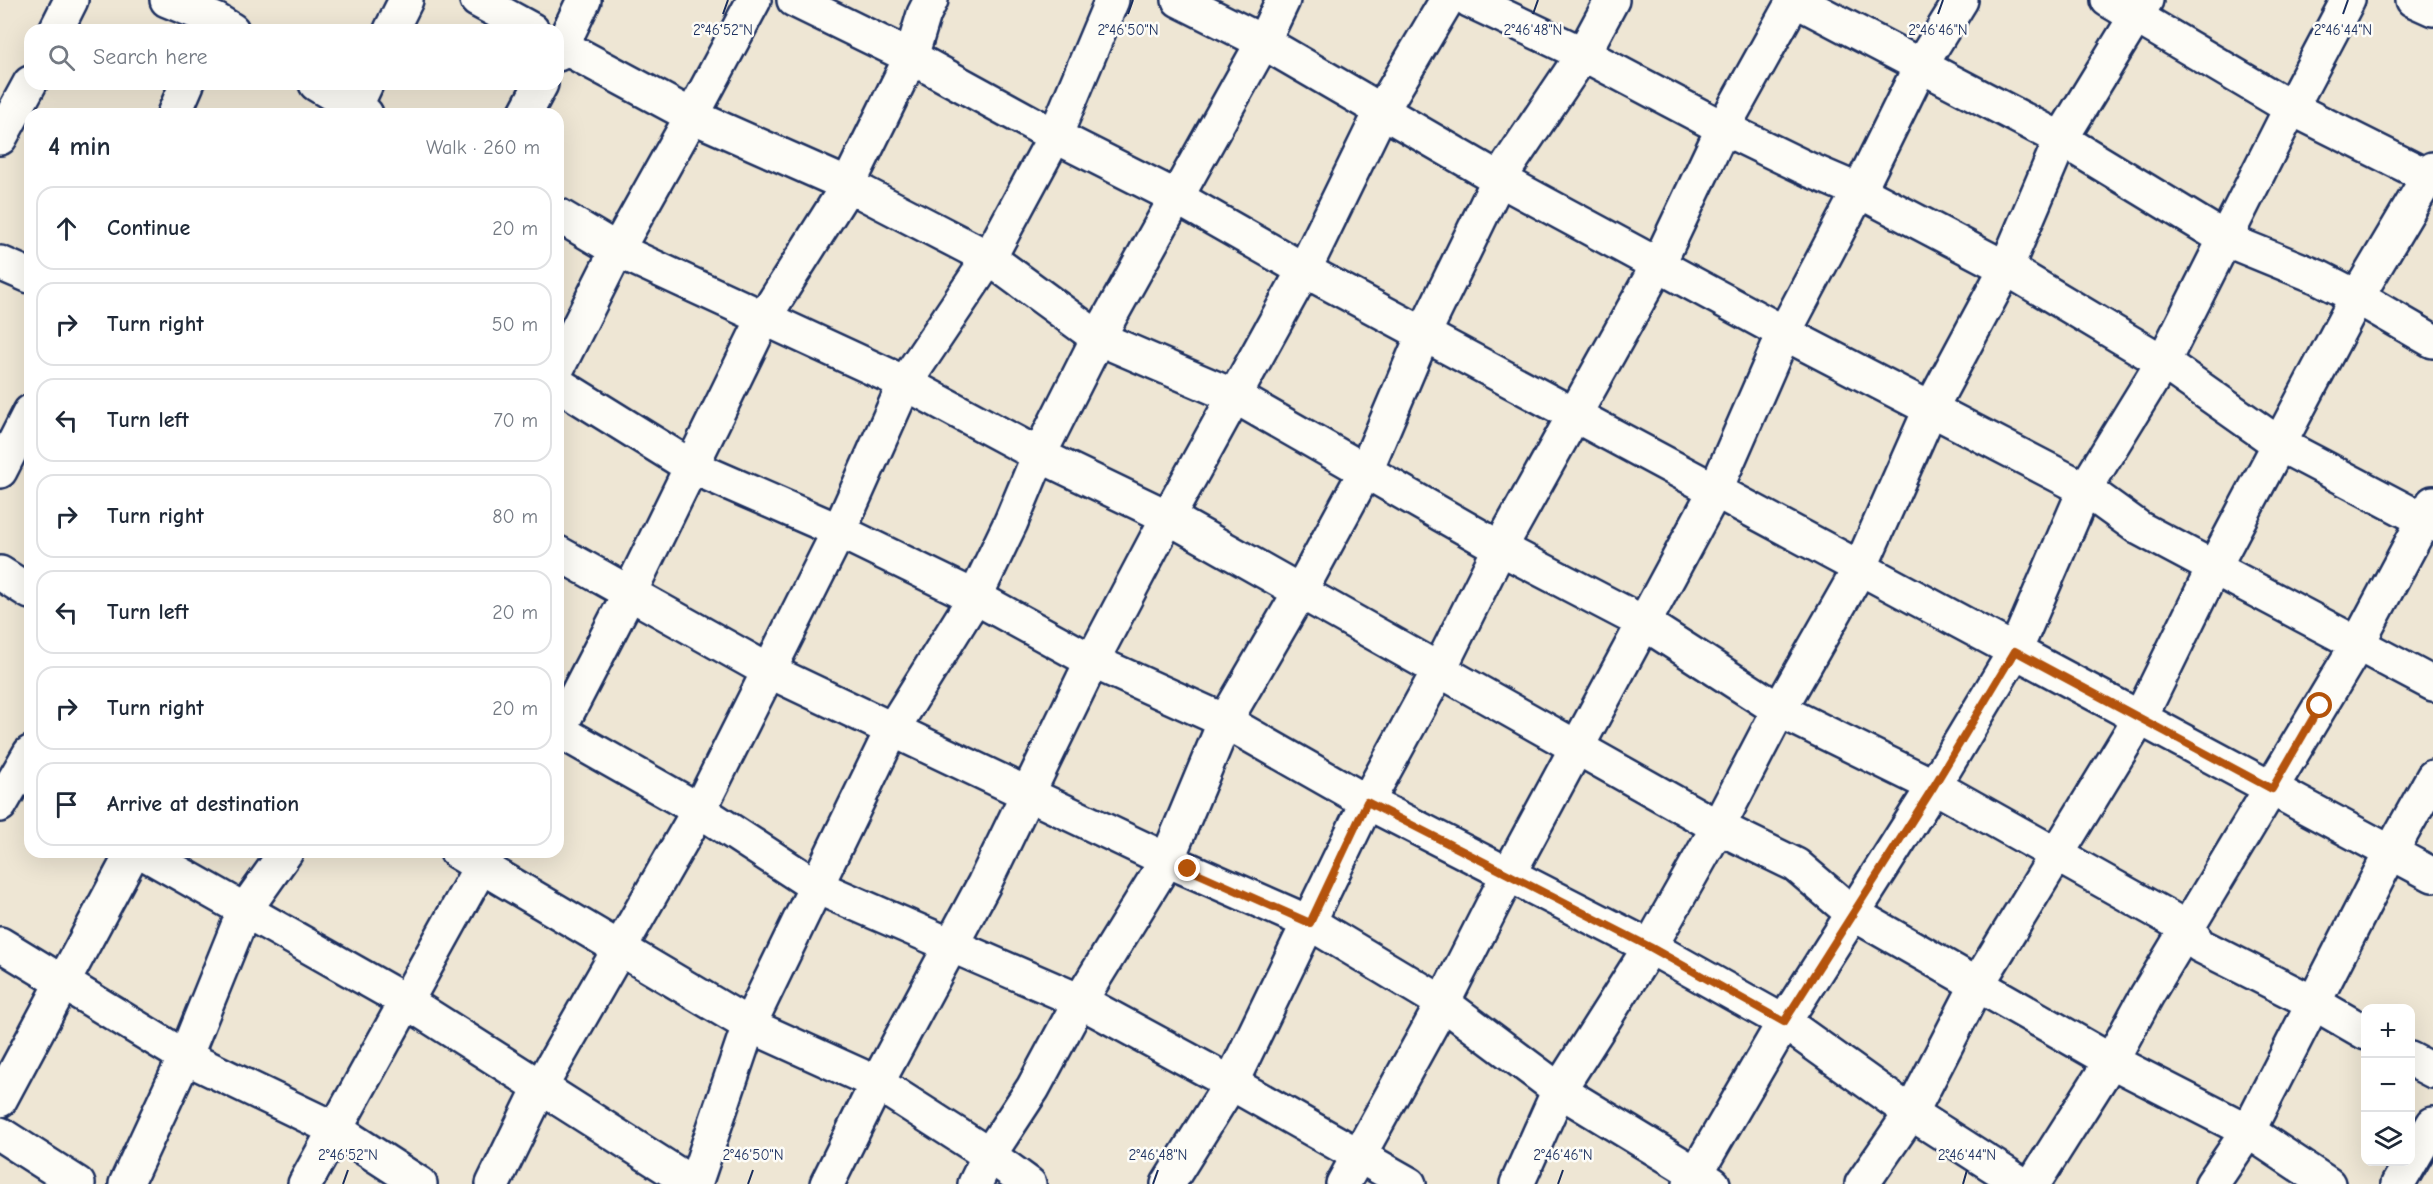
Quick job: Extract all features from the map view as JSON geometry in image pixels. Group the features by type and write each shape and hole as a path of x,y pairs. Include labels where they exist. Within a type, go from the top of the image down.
{"street":[{"path":"60,24 71,0"},
{"path":"167,0 221,20"},
{"path":"395,24 406,0"},
{"path":"477,0 521,24"},
{"path":"564,38 584,0"},
{"path":"564,354 617,250 754,0"},
{"path":"794,0 911,57 1055,136 1176,196 1304,270 2433,875"},
{"path":"564,719 629,594 764,318 848,185 911,57 924,14 931,0"},
{"path":"493,1184 541,1086 699,810 839,531 905,383 989,258 1055,136 1112,0"},
{"path":"1179,0 1263,42 1499,179 1658,265 2085,489 2139,528 2433,684"},
{"path":"152,858 407,1002 694,1184 749,1025 892,730 975,597 1011,522 1039,455 1098,338 1263,42 1283,0"},
{"path":"827,1184 949,945 984,884 1092,661 1168,517 1304,270 1382,110 1447,0"},
{"path":"1469,0 1583,54 1723,128 1859,191 2006,268 2163,362 2279,444 2430,516 2357,645 2148,995 2112,1061 2033,1184"},
{"path":"975,1184 989,1155 1033,1088 1080,1001 1167,860 1225,721 1300,592 1365,472 1424,333 1499,179 1583,54 1612,0"},
{"path":"1168,1184 1231,1083 1367,802 1439,670 1500,548 1658,265 1723,128 1795,0 2061,139 2227,240 2357,297 2433,341"},
{"path":"1351,1170 1443,1003 1508,875 1715,490 1784,333 1859,191 1921,65 1961,0"},
{"path":"1862,1184 1911,1113 1977,985 2140,718 2214,567 2357,297 2432,175 2291,108 2141,8 2108,0"},
{"path":"564,556 768,670 1167,860 1310,923 1443,1003 1559,1090 1699,1181 1784,1022 1934,786 2015,651 2085,489 2163,362 2348,0"},
{"path":"2413,0 2433,9"},
{"path":"1517,1184 1559,1090 1650,947 1718,827 1779,710 1860,568 1931,408 2006,268 2061,139 2141,8"},
{"path":"564,51 692,116 848,185 989,258 1098,338 1236,397 1500,548 1644,623 1779,710 1934,786 2188,929 2199,945 2314,1003 2361,1030"},
{"path":"177,108 184,90"},
{"path":"328,90 359,105"},
{"path":"528,108 538,90"},
{"path":"0,138 24,98"},
{"path":"564,219 617,250 905,383 1039,455 1168,517 1718,827 1796,865 1852,913 2112,1061 2248,1131 2328,1184"},
{"path":"0,263 24,273"},
{"path":"564,388 690,466 839,531 975,597 1092,661 1225,721 1367,802 1650,947 1784,1022 1911,1113 2022,1184"},
{"path":"0,471 19,428"},
{"path":"0,573 24,588"},
{"path":"564,734 699,810 817,887 1080,1001 1231,1083 1351,1170 1409,1184"},
{"path":"2212,1184 2248,1131 2391,852 2433,777"},
{"path":"0,1100 130,858"},
{"path":"126,1184 185,1058 244,911 282,858"},
{"path":"305,1184 407,1002 476,858"},
{"path":"478,858 619,948 749,1025 877,1083 989,1155 1029,1184"},
{"path":"0,944 185,1058 336,1129 420,1184"},
{"path":"2415,1062 2433,1071"},
{"path":"2398,1184 2433,1124"},
{"path":"0,1134 78,1184"}],"route":[{"path":"1188,869 1310,923 1367,802 1650,947 1662,956 1784,1022 1934,786 2015,651 2272,789 2320,706"}]}
